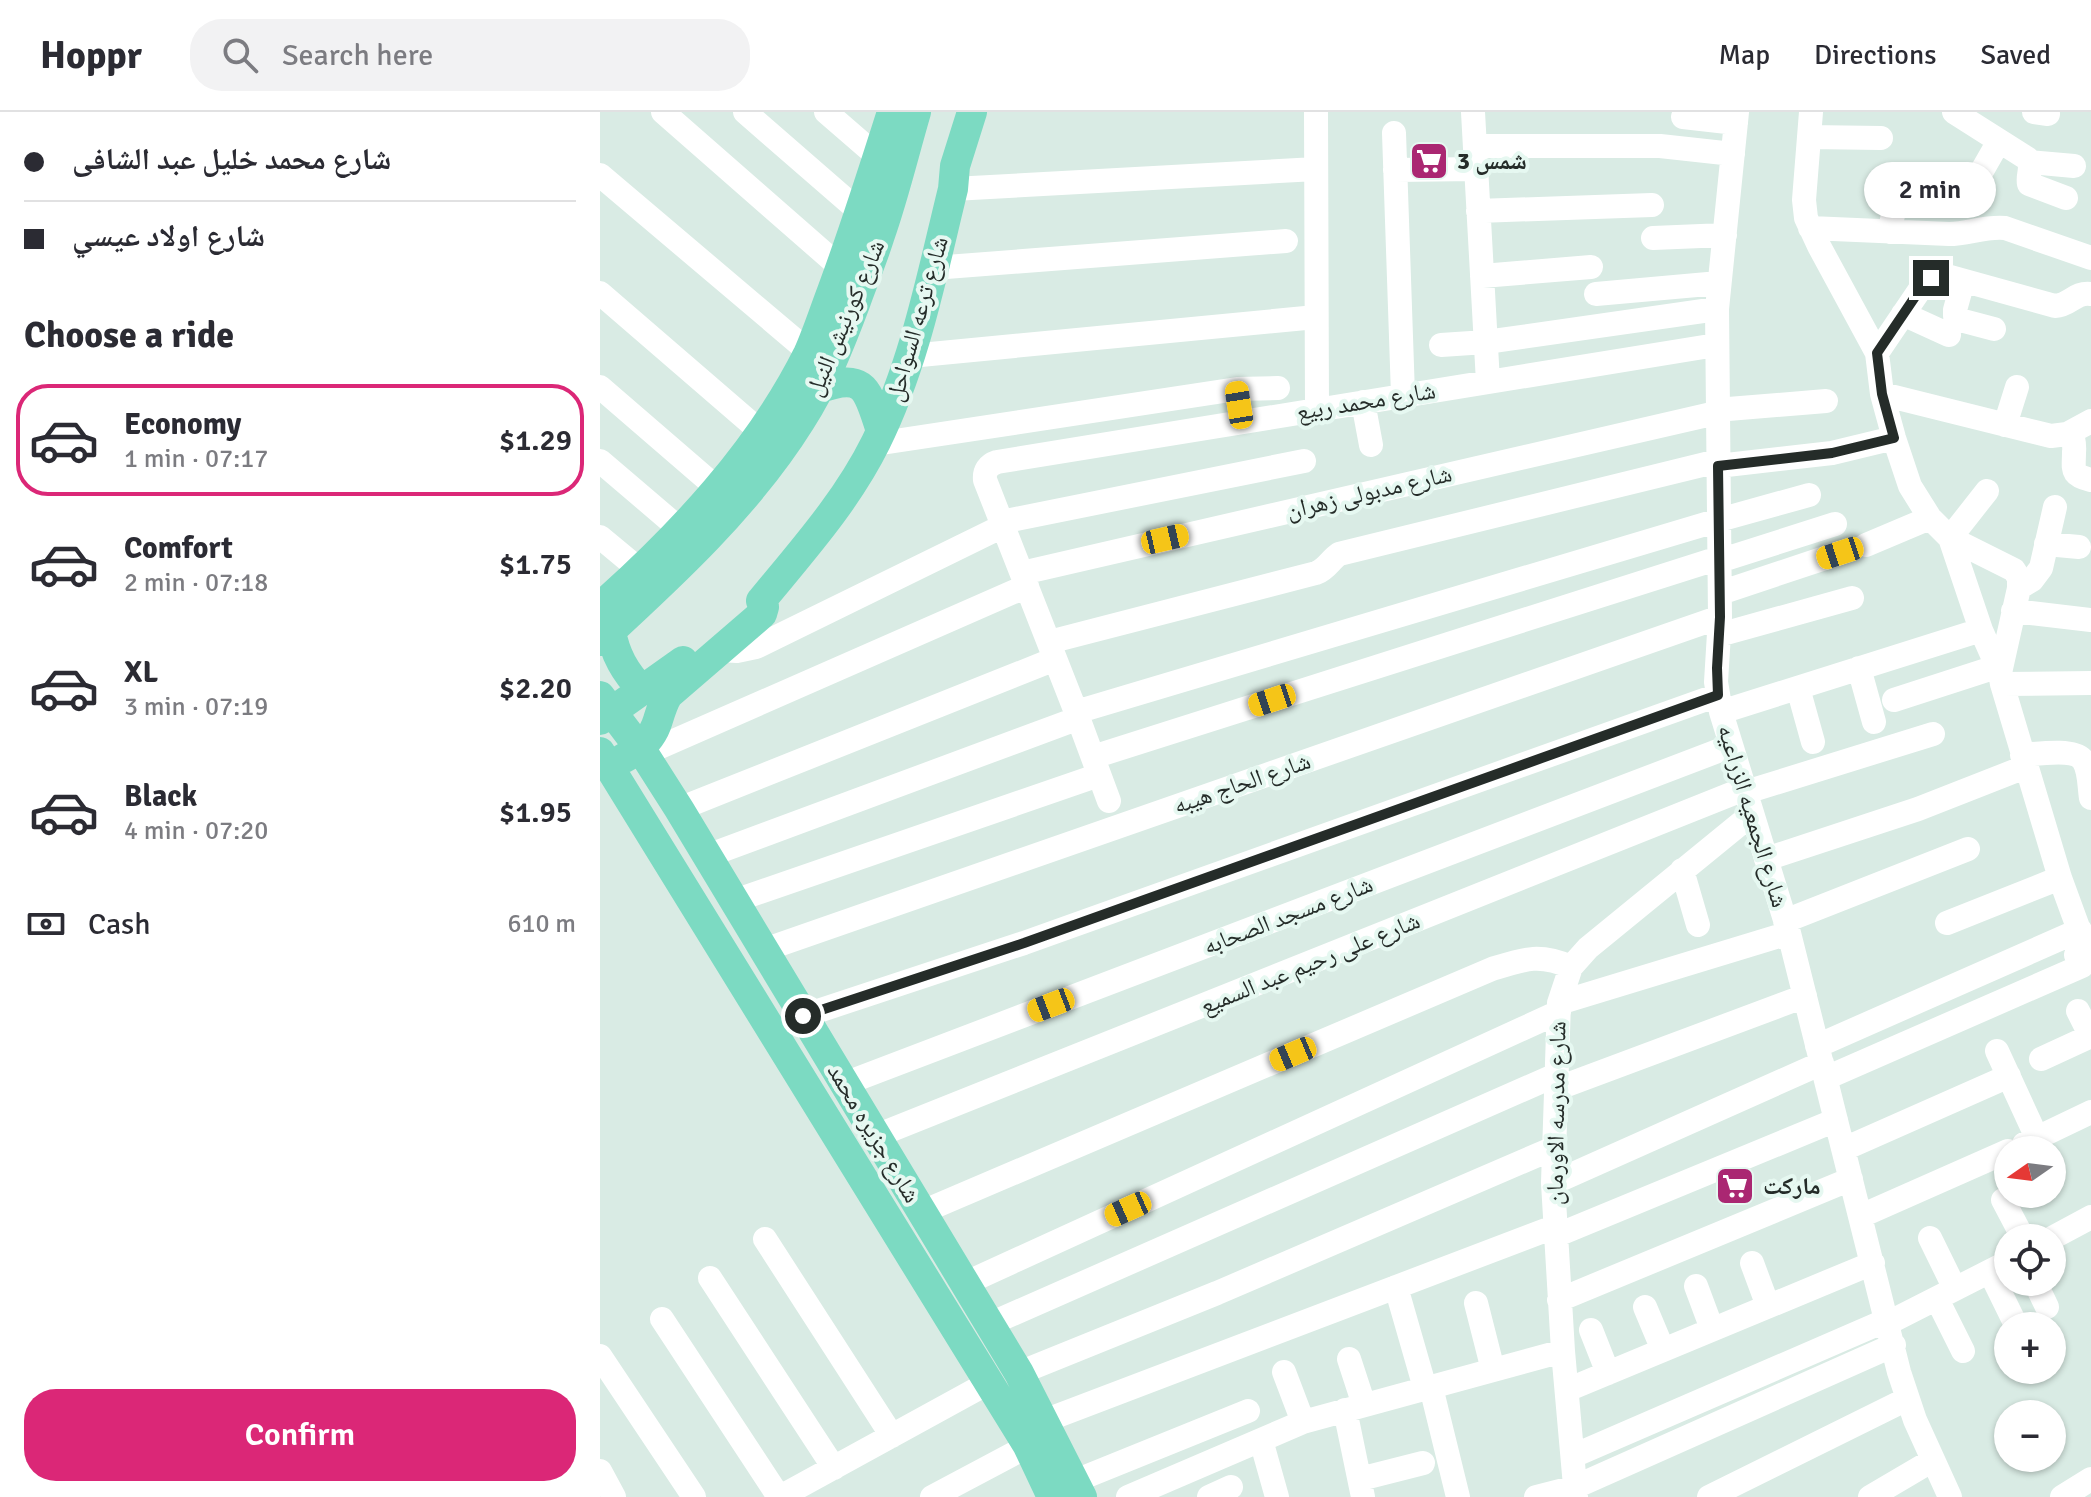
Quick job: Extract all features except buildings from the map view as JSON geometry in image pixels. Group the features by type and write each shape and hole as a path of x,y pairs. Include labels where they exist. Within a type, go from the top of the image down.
{"main road":[{"name":"شارع ترعه السواحل","path":"761,601 848,490 878,437 910,356 953,189 955,166 972,112"},
{"name":"شارع ترعه السواحل","path":"953,189 968,171 990,112"},
{"name":"شارع كورنيش النيل","path":"604,626 641,571 717,488 761,432 787,392 809,352 896,113"},
{"name":"شارع كورنيش النيل","path":"604,626 671,576 718,527 802,419 839,347 880,236 896,113"},
{"path":"818,389 849,381 862,386 870,398 878,437"},
{"name":"شارع ترعه السواحل","path":"604,709 642,690 713,637 748,603 754,599 761,601 764,607 762,614 668,695 654,731 642,751"},
{"path":"604,626 624,669 642,690"},
{"name":"شارع جزيره محمد","path":"604,709 642,751 679,809 966,1283 1019,1373 1036,1433"},
{"path":"603,757 628,757 642,751"},
{"name":"شارع جزيره محمد","path":"603,757 988,1383 1036,1433 1070,1492"},
{"path":"828,1122 850,1094"}],"street":[{"path":"663,112 840,267"},
{"path":"745,112 860,212"},
{"path":"826,112 878,157"},
{"path":"1316,112 1317,409"},
{"path":"1473,112 1488,382"},
{"path":"1811,112 1804,200 1806,218 1877,353 1882,394 1910,486 1930,518 1950,538 2014,570 2019,578 1999,675"},
{"path":"1954,112 1990,127 2030,162 2074,166"},
{"path":"1683,117 1737,117"},
{"name":"شارع الجمعيه الزراعيه","path":"1737,117 1717,309 1719,703 1787,927 1907,1399 1950,1497"},
{"path":"1975,183 1990,127"},
{"path":"1394,133 1403,395"},
{"path":"1809,137 1881,138"},
{"path":"1395,170 1475,158 1660,146 1733,154"},
{"path":"2030,162 2029,184 2066,198"},
{"path":"953,189 1316,169"},
{"path":"600,175 809,352"},
{"path":"1890,232 1897,203 1923,196"},
{"path":"1478,211 1652,205"},
{"path":"1810,228 1964,234 1992,227 2005,228 2091,258"},
{"path":"1653,238 1725,235"},
{"path":"933,268 1286,241"},
{"path":"1482,276 1591,267"},
{"path":"1877,353 1923,285 1931,278 1941,276 2055,306 2065,306 2079,294 2091,294"},
{"path":"1963,281 1955,316 1994,329"},
{"path":"1596,294 1719,283"},
{"path":"600,293 761,432"},
{"path":"1441,345 1486,342 1717,309"},
{"path":"1903,314 1949,335"},
{"path":"910,356 1316,317"},
{"name":"شارع محمد ربيع","path":"1002,524 985,475 989,466 997,462 1716,345"},
{"path":"600,387 717,488"},
{"path":"2005,425 2017,387"},
{"name":"شارع محمد ربيع","path":"878,437 1237,389 1278,388"},
{"path":"1237,389 1241,422"},
{"path":"1882,394 2051,436 2062,436 2081,427"},
{"name":"شارع مدبولى زهران","path":"642,751 1024,579 1716,412 1826,401"},
{"path":"1363,402 1371,445"},
{"path":"2081,427 2073,467 2075,474 2091,480"},
{"path":"679,809 1052,650 1316,573 1324,570 1339,554 1718,463 1832,453 1894,438"},
{"path":"600,461 681,530"},
{"path":"720,650 737,651 756,647 1002,524 1304,461"},
{"path":"1950,538 1987,491"},
{"path":"707,856 1077,715 1809,495"},
{"path":"2016,599 2041,568 2055,507"},
{"path":"1866,545 1930,518"},
{"path":"1002,524 1109,801"},
{"path":"734,901 1096,766 1719,559 1835,524"},
{"path":"600,537 641,571"},
{"path":"1950,538 1999,675 2060,878 2086,942"},
{"path":"2046,544 2079,547"},
{"path":"1720,615 1840,553"},
{"path":"1720,615 1852,598"},
{"path":"2016,599 2091,620"},
{"name":"شارع الحاج هيبه","path":"764,950 1720,615"},
{"path":"803,1016 1039,938 1719,703 1798,688 1981,630"},
{"path":"1859,668 1874,722"},
{"path":"1894,700 1999,675 2091,683"},
{"path":"1798,688 1813,742"},
{"name":"شارع على رحيم عبد السميع","path":"876,1136 1747,798 1933,734"},
{"name":"شارع مسجد الصحابه","path":"850,1094 1731,746"},
{"path":"1766,859 1918,809 2024,761 2068,753 2077,755 2085,762 2091,798"},
{"name":"شارع مدرسه الاورمان","path":"1576,1492 1559,1300 1553,1183 1559,1008 1571,967 1588,948 1682,870 1747,798"},
{"path":"966,1283 1559,1008 1787,927 1968,849"},
{"path":"1682,870 1698,925"},
{"path":"1947,923 2060,878"},
{"path":"1553,1183 2086,942"},
{"path":"1822,1062 2082,966 2076,955 2086,942"},
{"path":"922,1212 1492,969 1538,957 1571,967"},
{"path":"990,1324 1556,1082 1805,996"},
{"path":"2041,1059 2091,1036 2078,1011"},
{"path":"1997,1051 2036,1136"},
{"path":"1844,1149 2009,1076"},
{"path":"2041,1136 2091,1112"},
{"path":"932,1497 1036,1433 1396,1287 1555,1231 1836,1120"},
{"path":"1019,1373 1217,1293 1554,1148"},
{"path":"1861,1216 1994,1158"},
{"path":"1559,1300 1851,1179"},
{"path":"2066,1231 2090,1220"},
{"path":"1930,1238 1963,1351"},
{"path":"765,1239 892,1436"},
{"path":"1752,1263 1768,1306"},
{"path":"1567,1390 1873,1263"},
{"path":"1536,1497 1576,1492 1890,1329 1946,1294 1994,1270"},
{"path":"710,1278 834,1468"},
{"path":"1696,1286 1712,1329"},
{"path":"1396,1287 1458,1497"},
{"path":"2042,1296 2047,1307"},
{"path":"1476,1303 1493,1370"},
{"path":"1645,1307 1663,1350"},
{"path":"662,1319 780,1497 988,1383"},
{"path":"1573,1456 1890,1329"},
{"path":"1591,1330 1608,1373"},
{"path":"1128,1497 1303,1422 1563,1351"},
{"path":"600,1356 694,1497"},
{"path":"1349,1359 1362,1488 1423,1463"},
{"path":"1284,1372 1303,1422"},
{"path":"1709,1497 1907,1399"},
{"path":"1070,1492 1248,1411"},
{"path":"1261,1440 1277,1497"},
{"path":"1870,1497 1933,1460"},
{"path":"600,1471 614,1497"}],"place":[{"name":"شمس 3","path":"1429,161"},
{"name":"ماركت","path":"1735,1186"}],"route":[{"path":"803,1016 1024,943 1718,695 1718,466 1832,453 1894,438 1882,394 1877,353 1923,285 1931,278"}]}
